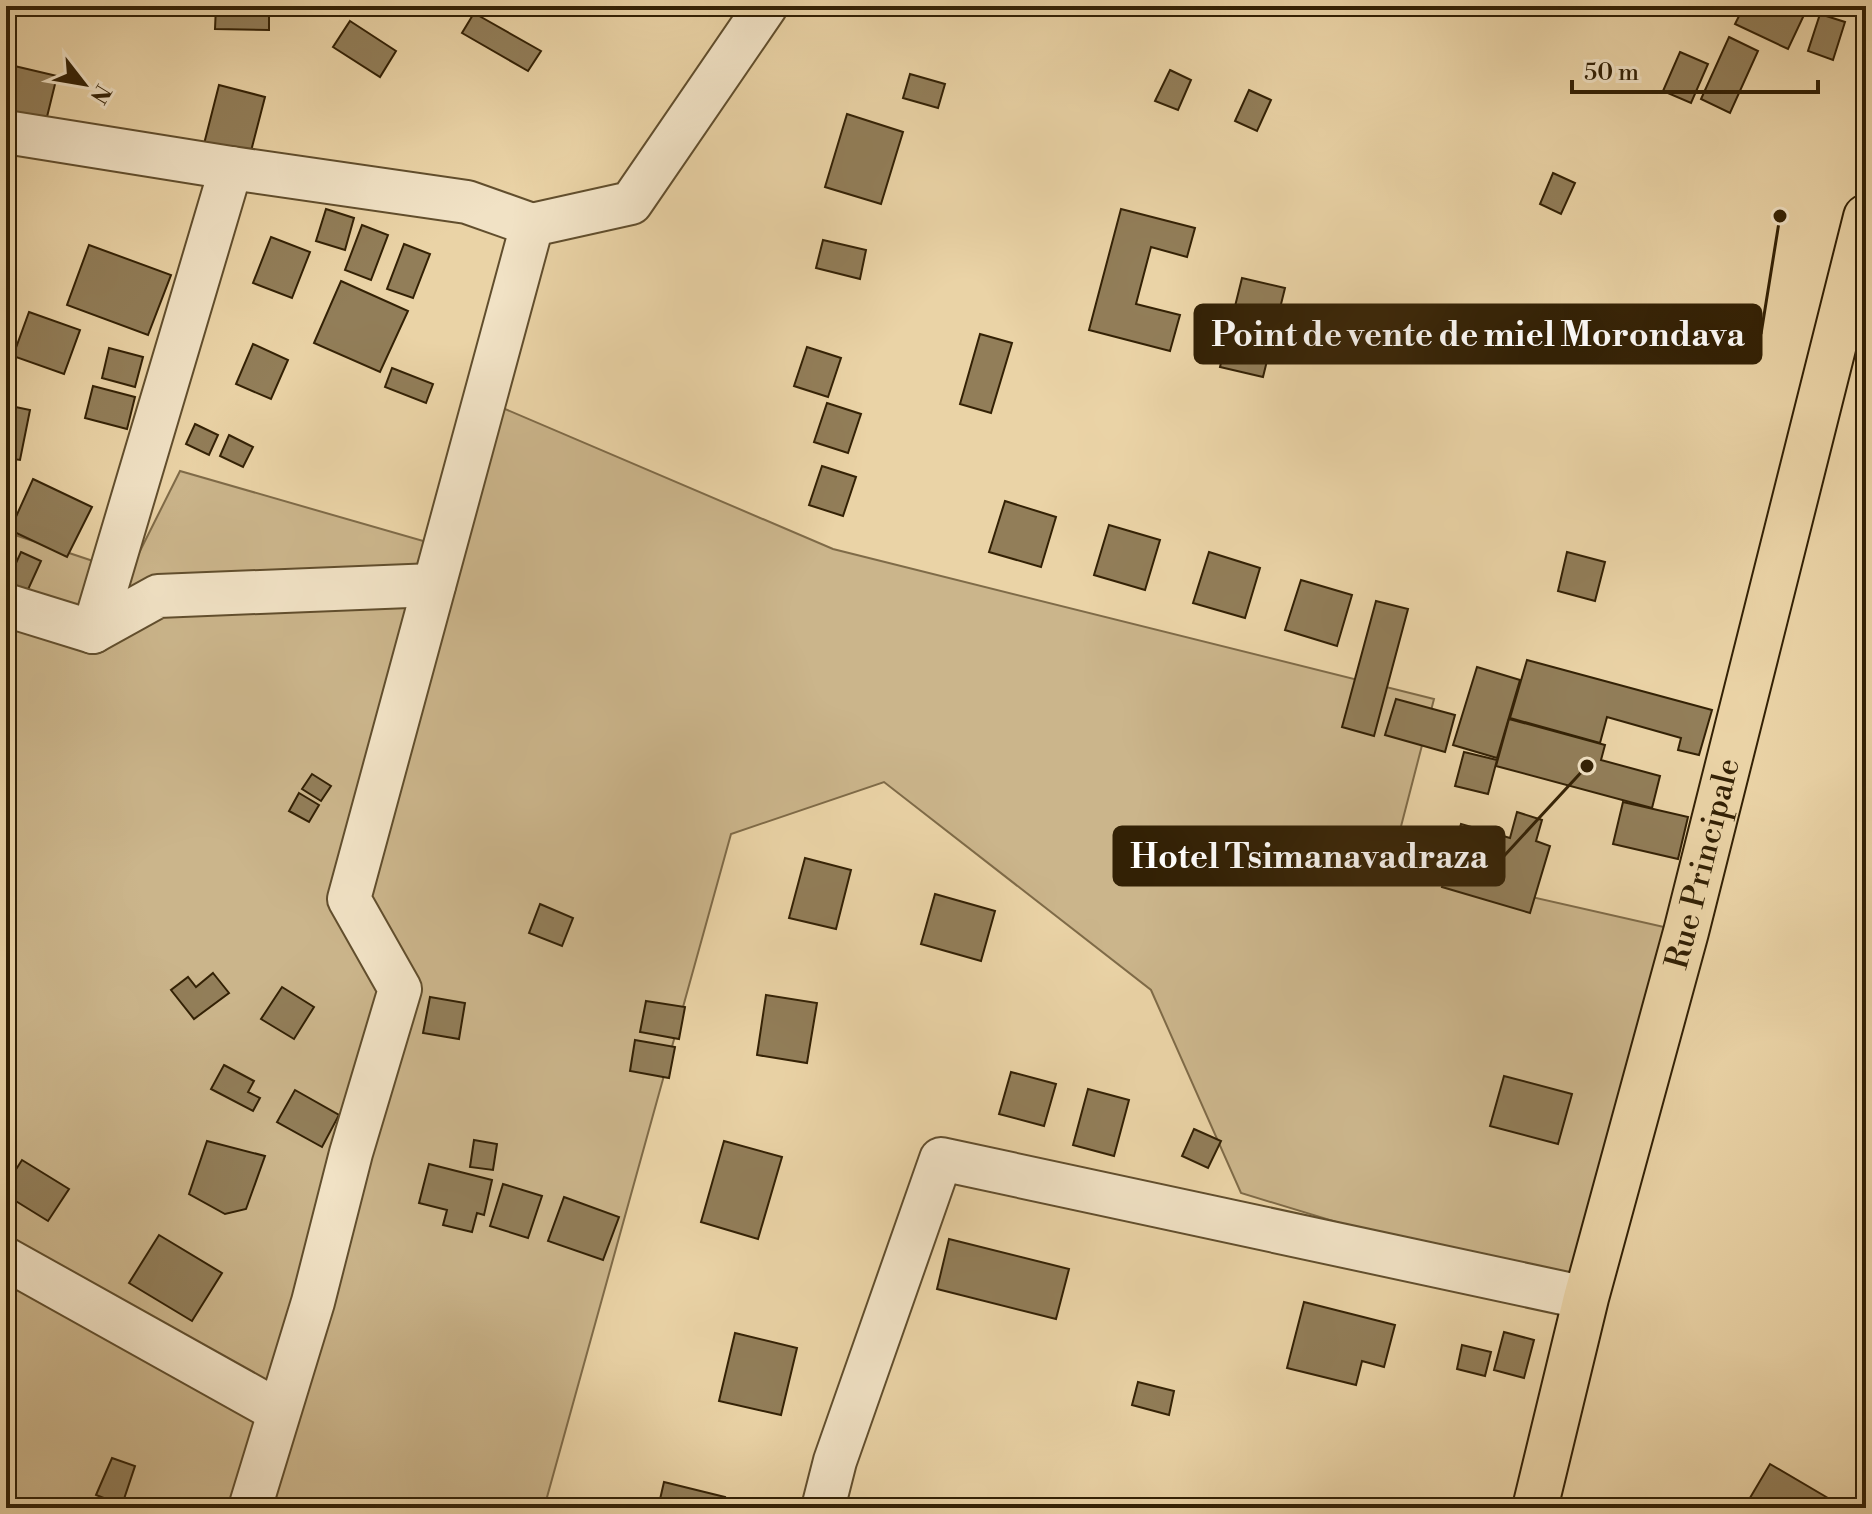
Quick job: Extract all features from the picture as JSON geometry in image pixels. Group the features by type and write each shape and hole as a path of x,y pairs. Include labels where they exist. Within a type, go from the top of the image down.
{"main road":[{"name":"Rue Principale","path":"1535,1508 1586,1298 1856,287 1866,217"}],"street":[{"path":"6,132 467,202 532,225 631,203 766,6"},
{"path":"93,632 231,168"},
{"path":"250,1508 313,1302 351,1153 400,989 349,899 532,225"},
{"path":"6,605 93,632 158,596 434,585"},
{"path":"823,1508 835,1461 941,1159 1586,1298"},
{"path":"6,1259 278,1411"}],"shaded area":[{"path":"484,400 833,549 1434,699 1391,865 1686,932 1586,1298 1241,1193 1151,990 884,782 731,834 544,1508 6,1508 6,532 129,573 180,471 444,547"}],"building":[{"path":"216,6 269,6 269,30 215,29"},
{"path":"1744,6 1785,6 1804,15 1788,49 1735,24"},
{"path":"474,13 541,51 528,71 462,33"},
{"path":"1820,14 1845,22 1833,60 1808,51"},
{"path":"350,21 396,51 380,77 333,47"},
{"path":"1729,37 1758,51 1730,113 1701,99"},
{"path":"1680,52 1708,64 1691,103 1663,91"},
{"path":"6,64 57,76 45,125 6,116"},
{"path":"1170,70 1191,80 1178,110 1155,101"},
{"path":"910,74 945,84 938,108 903,98"},
{"path":"219,85 265,97 250,155 204,144"},
{"path":"1249,90 1271,100 1257,131 1235,121"},
{"path":"847,114 903,132 881,204 825,187"},
{"path":"1553,173 1575,183 1561,214 1540,204"},
{"path":"326,209 354,218 345,250 316,241"},
{"path":"1121,209 1195,228 1187,257 1151,247 1136,304 1180,315 1170,351 1089,330"},
{"path":"362,225 388,235 371,280 345,270"},
{"path":"271,237 310,252 292,298 253,283"},
{"path":"823,240 866,250 860,279 816,268"},
{"path":"404,244 430,254 413,298 387,289"},
{"path":"89,245 171,275 148,335 67,305"},
{"path":"1242,278 1285,288 1263,377 1220,367"},
{"path":"341,281 408,311 380,372 314,343"},
{"path":"29,312 80,330 64,374 13,356"},
{"path":"980,334 1012,343 991,413 960,404"},
{"path":"253,344 288,360 271,399 236,384"},
{"path":"807,347 841,358 828,397 794,386"},
{"path":"109,348 143,357 135,387 102,378"},
{"path":"392,368 433,384 426,403 385,387"},
{"path":"93,386 135,397 127,429 85,418"},
{"path":"827,403 861,414 848,453 814,442"},
{"path":"6,405 30,410 20,460 6,458"},
{"path":"195,424 218,435 209,455 186,444"},
{"path":"229,435 253,447 243,467 220,456"},
{"path":"822,466 856,477 843,516 809,505"},
{"path":"33,479 92,507 67,557 10,530"},
{"path":"1005,501 1056,517 1041,567 989,552"},
{"path":"1109,525 1160,540 1145,590 1094,575"},
{"path":"21,552 41,561 26,594 6,585"},
{"path":"1209,552 1260,568 1245,618 1193,603"},
{"path":"1567,552 1605,562 1595,601 1558,591"},
{"path":"1301,580 1352,595 1337,646 1285,630"},
{"path":"1376,601 1408,609 1374,736 1342,727"},
{"path":"1527,660 1712,710 1699,755 1678,750 1681,738 1607,717 1600,743 1510,718"},
{"path":"1477,667 1520,680 1497,758 1453,745"},
{"path":"1396,699 1455,715 1445,752 1385,735"},
{"path":"1509,719 1605,745 1601,760 1660,776 1652,808 1496,766"},
{"path":"1464,752 1497,760 1488,794 1455,786"},
{"path":"312,774 331,786 321,801 302,789"},
{"path":"299,793 319,805 309,822 289,811"},
{"path":"1623,802 1688,817 1678,859 1613,844"},
{"path":"1517,812 1542,820 1536,841 1550,846 1530,913 1442,887 1461,824 1510,838"},
{"path":"805,858 851,870 836,929 789,918"},
{"path":"935,894 995,911 981,961 921,944"},
{"path":"540,904 573,918 562,946 529,933"},
{"path":"213,973 229,993 194,1019 171,990 188,977 196,987"},
{"path":"282,987 314,1007 294,1039 261,1019"},
{"path":"766,995 817,1003 807,1063 757,1055"},
{"path":"430,997 465,1003 459,1039 423,1033"},
{"path":"646,1001 685,1007 679,1039 640,1032"},
{"path":"635,1040 675,1047 669,1078 630,1071"},
{"path":"224,1065 254,1081 248,1092 260,1098 253,1111 211,1089"},
{"path":"1011,1072 1056,1084 1044,1126 999,1114"},
{"path":"1504,1076 1572,1094 1558,1144 1490,1126"},
{"path":"1088,1089 1129,1100 1114,1156 1073,1145"},
{"path":"295,1090 339,1115 322,1147 277,1122"},
{"path":"1194,1129 1221,1141 1208,1168 1182,1156"},
{"path":"474,1140 497,1144 493,1170 470,1167"},
{"path":"207,1141 265,1156 246,1209 225,1214 189,1194"},
{"path":"724,1141 782,1157 758,1239 701,1222"},
{"path":"22,1160 69,1189 48,1221 6,1195 6,1185"},
{"path":"429,1164 492,1180 484,1215 477,1213 472,1232 443,1225 447,1210 419,1203"},
{"path":"503,1184 542,1196 528,1238 490,1226"},
{"path":"564,1197 619,1217 603,1260 548,1241"},
{"path":"159,1235 222,1273 192,1321 129,1283"},
{"path":"949,1239 1069,1269 1056,1319 937,1289"},
{"path":"1304,1302 1395,1325 1384,1367 1362,1361 1356,1385 1287,1368"},
{"path":"1504,1332 1534,1340 1524,1378 1494,1370"},
{"path":"735,1333 797,1348 781,1415 719,1401"},
{"path":"1462,1345 1491,1352 1485,1376 1457,1369"},
{"path":"1138,1382 1174,1391 1169,1415 1132,1405"},
{"path":"112,1458 135,1466 122,1505 96,1495"},
{"path":"1770,1464 1828,1498 1822,1508 1744,1508"},
{"path":"664,1482 725,1497 722,1508 658,1508"}],"place":[{"name":"Point de vente de miel Morondava","path":"1780,216"},
{"name":"Hotel Tsimanavadraza","path":"1587,766"}]}
